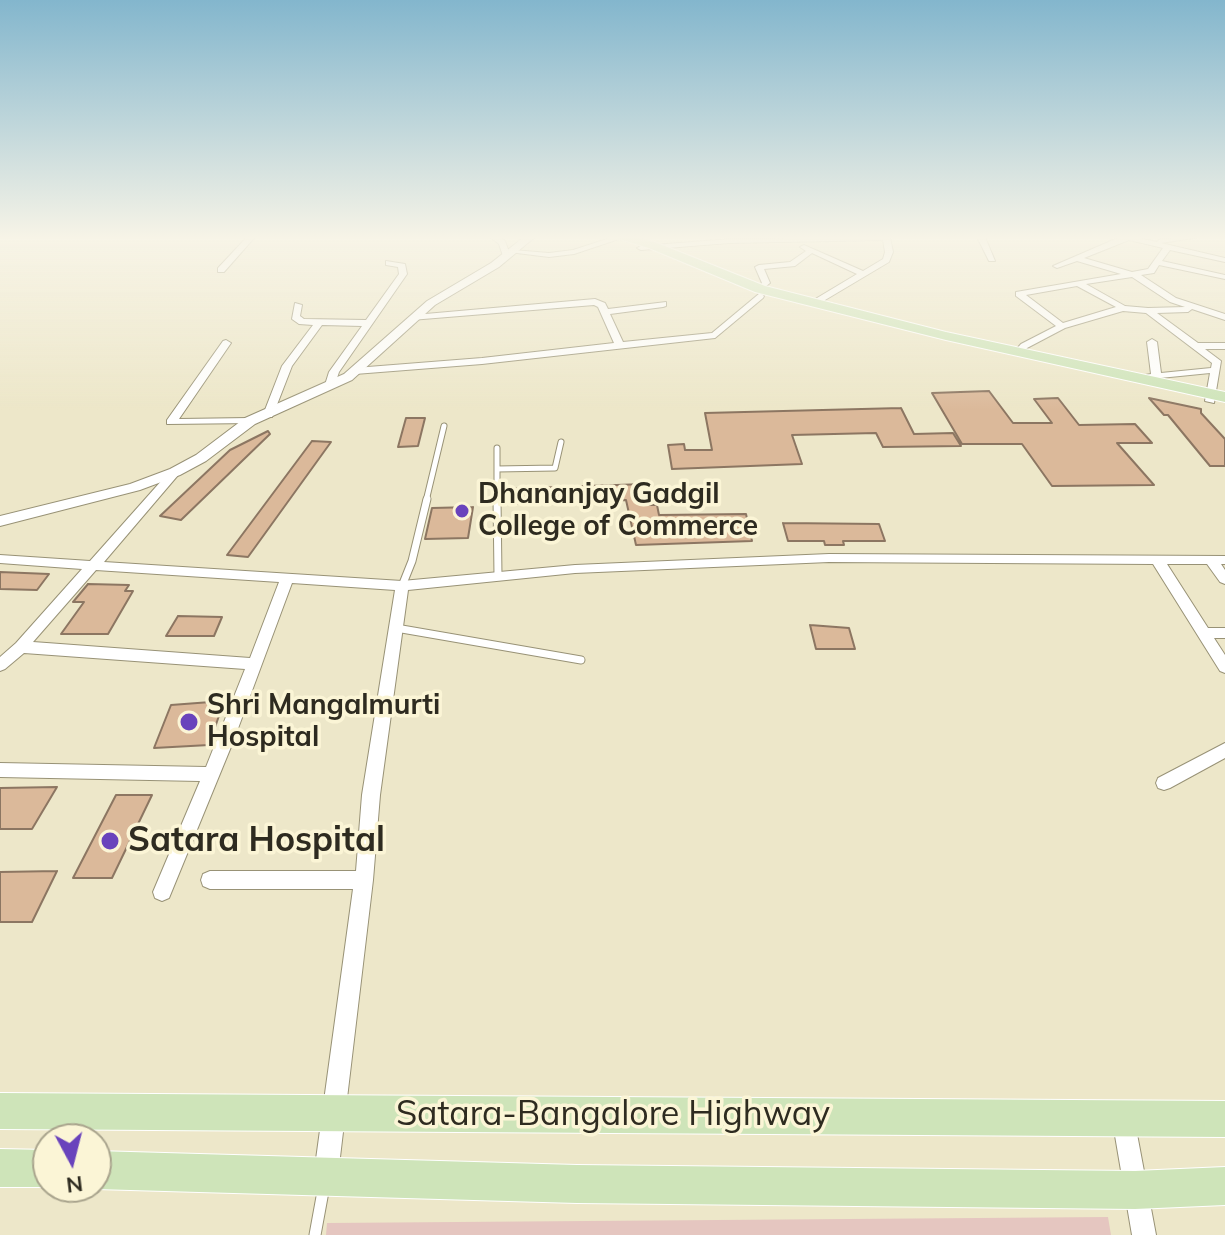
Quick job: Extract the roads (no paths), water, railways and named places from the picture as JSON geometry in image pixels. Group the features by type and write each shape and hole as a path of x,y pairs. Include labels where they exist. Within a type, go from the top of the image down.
{"main road":[{"path":"766,295 929,339 1218,399"},
{"path":"769,295 1019,352 1150,376 1218,399"},
{"name":"Satara-Bangalore Highway","path":"0,1111 1225,1119"},
{"path":"0,1168 32,1169"},
{"name":"Satara-Bangalore Highway","path":"112,1170 577,1184 1135,1190 1225,1186"}],"street":[{"path":"330,385 334,372 389,295"},
{"path":"226,343 171,422 250,421 268,415 355,371 444,295"},
{"path":"355,371 482,361 715,335 758,295"},
{"path":"815,303 828,295"},
{"path":"1020,295 1062,326"},
{"path":"1099,295 1123,308 1148,311 1195,309"},
{"path":"1165,295 1195,309 1225,317"},
{"path":"414,318 581,301 599,303 620,346"},
{"path":"604,312 663,304"},
{"path":"298,305 296,320 369,323"},
{"path":"1019,352 1024,346 1062,326 1123,308"},
{"path":"1148,311 1219,364"},
{"path":"268,415 287,366 320,322"},
{"path":"1152,342 1150,376 1219,364"},
{"path":"1195,346 1225,346"},
{"path":"1218,399 1219,364"},
{"path":"0,521 135,487 175,472 201,458 250,421"},
{"path":"0,665 21,647 175,472"},
{"path":"0,559 402,586 575,569 829,558 1218,561 1225,579"},
{"path":"1158,561 1225,667"},
{"path":"162,892 212,774 288,577"},
{"path":"326,1175 364,880 371,795 402,586"},
{"path":"1204,633 1225,633"},
{"path":"21,647 253,664"},
{"path":"1164,783 1225,750"},
{"path":"0,770 212,774"},
{"path":"210,880 364,880"},
{"path":"1123,1118 1144,1235"}],"lane":[{"path":"402,586 412,561 444,426"},
{"path":"497,469 555,468 561,442"},
{"path":"497,448 498,576"},
{"path":"396,628 581,660"},
{"path":"315,1235 326,1175"}],"place":[{"name":"Dhananjay Gadgil College of Commerce","path":"462,511"},
{"name":"Shri Mangalmurti Hospital","path":"189,722"},
{"name":"Satara Hospital","path":"110,841"}]}
